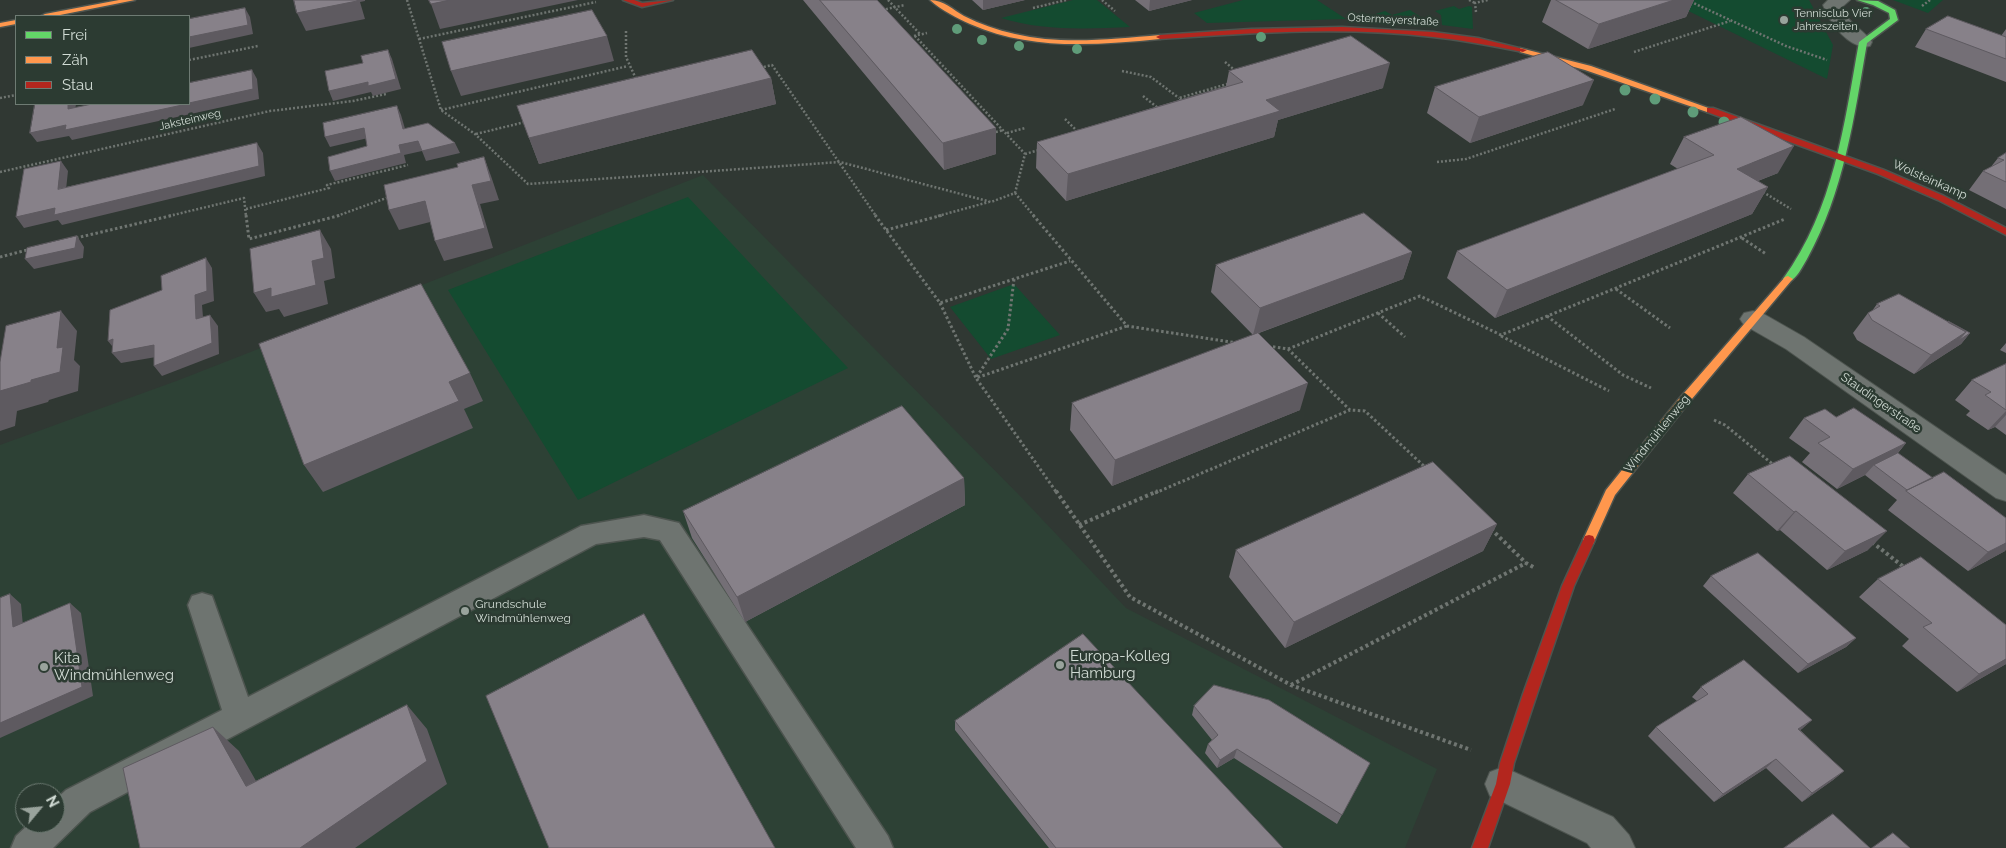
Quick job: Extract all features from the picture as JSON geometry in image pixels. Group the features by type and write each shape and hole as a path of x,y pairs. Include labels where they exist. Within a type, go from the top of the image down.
{"street":[{"path":"50,15 132,0"},
{"path":"627,0 644,6 669,0"},
{"name":"Ostermeyerstraße","path":"934,0 949,11 981,28 1004,35 1036,40 1103,41 1266,30 1362,30 1436,34 1481,41 1541,55 1605,74 1842,158"},
{"path":"1841,0 1832,5 1834,11 1840,22 1863,42 1891,24 1894,16 1885,7 1861,0"},
{"path":"0,25 15,22"},
{"name":"Windmühlenweg","path":"1480,848 1568,586 1610,493 1682,403 1794,273 1817,232 1829,204 1842,158 1863,42"},
{"name":"Wolsteinkamp","path":"1842,158 1940,198 2006,232"},
{"name":"Staudingerstraße","path":"1753,319 1796,343 2006,490"},
{"path":"1505,774 1600,830 1616,848"}],"lane":[{"path":"65,813 78,801 591,534 644,526 669,531 876,848"},
{"path":"202,604 239,716"},
{"path":"28,848 44,833"}],"path":[{"path":"406,0 441,110 475,134 528,184 840,162 991,202"},
{"path":"888,0 921,35"},
{"path":"1469,0 1475,4"},
{"path":"1688,0 1786,46 1831,61"},
{"path":"419,40 597,2"},
{"path":"878,11 912,3"},
{"path":"1605,74 1626,54 1731,21"},
{"path":"627,24 622,49 628,66 640,87"},
{"path":"908,38 929,32"},
{"path":"915,36 1025,154"},
{"path":"190,60 258,46"},
{"path":"755,69 772,65 886,230 940,303 976,378 1130,597 1291,685 1505,774"},
{"path":"935,67 942,65"},
{"path":"441,110 628,66"},
{"path":"1113,70 1151,76 1188,106 1180,108"},
{"path":"1179,98 1238,81"},
{"name":"Jaksteinweg","path":"0,172 270,112 353,102 386,94"},
{"path":"0,98 15,95"},
{"path":"964,98 972,96"},
{"path":"1143,96 1164,113"},
{"path":"1437,162 1466,160 1624,106"},
{"path":"1065,119 1084,138"},
{"path":"475,134 531,120"},
{"path":"1007,133 1025,128"},
{"path":"988,134 1004,130"},
{"path":"1025,154 1042,150"},
{"path":"1015,193 1025,154"},
{"path":"246,208 329,188 327,185 408,165"},
{"path":"1761,191 1798,214"},
{"path":"886,230 991,202 1015,193"},
{"path":"1015,193 1070,261 1127,326"},
{"path":"75,239 244,198 249,239 326,220 394,195"},
{"path":"1501,335 1790,217"},
{"path":"1741,238 1771,258"},
{"path":"0,257 38,248"},
{"path":"940,303 1070,261"},
{"path":"976,378 1008,329 1014,279"},
{"path":"1615,289 1670,328"},
{"path":"1260,345 1288,349 1420,296 1501,335 1609,391"},
{"path":"1378,313 1405,337"},
{"path":"1547,316 1623,375 1724,425 1779,468"},
{"path":"976,378 1127,326 1241,343"},
{"path":"1288,349 1350,410"},
{"path":"1079,525 1350,410 1365,411 1428,470"},
{"path":"1484,523 1526,562 1568,586"},
{"path":"1864,536 1910,572"},
{"path":"1291,685 1526,562"}],"shaded area":[{"name":"Grundschule Windmühlenweg","path":"703,175 1023,499 1126,608 1437,769 1405,848 0,848 0,445 179,380"}],"green space":[{"path":"1073,0 1097,0 1130,27 1048,27 1001,18"},
{"path":"1243,0 1317,0 1346,19 1207,23 1194,13"},
{"path":"1666,0 1809,0 1833,45 1827,79"},
{"path":"1893,0 1943,0 1928,13"},
{"path":"1454,6 1459,9 1472,7 1473,29 1442,25 1441,15 1435,11"},
{"path":"1410,10 1425,20 1425,23 1370,19 1366,17 1385,11 1392,15"},
{"path":"688,197 848,368 578,500 448,290"},
{"path":"1014,284 1060,335 991,359 950,307"}],"building":[{"path":"294,0 357,0 357,1 297,13"},
{"path":"429,0 450,0 431,4"},
{"path":"820,0 877,0 996,128 943,143"},
{"path":"1556,0 1674,0 1599,24"},
{"path":"245,8 248,25 190,37 190,19"},
{"path":"592,10 607,36 451,71 442,42"},
{"path":"1948,16 2006,37 2006,59 1926,29"},
{"path":"1351,36 1390,63 1266,100 1280,111 1068,174 1037,142 1243,82 1229,71"},
{"path":"388,50 396,79 368,86 368,82 329,91 325,71 363,63 361,56"},
{"path":"752,50 771,78 529,138 517,106"},
{"path":"1548,52 1594,80 1479,117 1435,87"},
{"path":"252,70 253,89 190,103 190,83"},
{"path":"35,105 68,105 68,109 87,105 182,105 65,130 66,125 30,133"},
{"path":"397,106 403,129 428,123 455,143 422,151 418,141 399,145 401,153 330,171 328,157 367,146 364,128 325,137 323,123"},
{"path":"1741,117 1794,146 1737,169 1768,187 1507,290 1457,251 1714,155 1684,137"},
{"path":"257,143 259,166 54,215 55,208 16,217 24,169 61,161 58,189"},
{"path":"2006,153 2006,182 1983,171 2004,160 1998,158"},
{"path":"484,157 491,181 472,185 485,228 435,241 425,201 389,210 384,185 458,167 457,164"},
{"path":"1364,213 1412,252 1260,308 1216,265"},
{"path":"320,230 324,258 312,261 316,285 271,297 271,288 254,293 250,249"},
{"path":"77,236 75,248 25,259 27,248"},
{"path":"206,258 207,291 195,295 196,319 210,315 212,343 154,366 154,345 112,353 113,339 108,341 110,310 162,290 161,276"},
{"path":"421,284 470,373 449,382 459,401 304,465 259,344"},
{"path":"1899,294 1966,332 1931,355 1872,320 1868,313 1880,306 1877,304"},
{"path":"61,311 57,348 63,347 60,372 0,391 0,362 6,326"},
{"path":"1948,322 1970,333 1958,341 1966,332"},
{"path":"1258,333 1308,383 1115,460 1072,403"},
{"path":"2006,364 2006,410 1985,395 1991,392 1972,380"},
{"path":"902,406 964,478 737,597 683,511"},
{"path":"1854,408 1906,443 1853,469 1818,443 1830,437 1804,418 1825,409 1836,417"},
{"path":"1898,453 1933,478 1907,490 1874,465"},
{"path":"1790,456 1887,531 1845,551 1748,474"},
{"path":"1433,462 1497,524 1294,622 1236,550"},
{"path":"1944,472 2006,518 2006,543 1988,552 1906,491"},
{"path":"1758,553 1856,638 1808,664 1711,576"},
{"path":"1921,557 2006,625 2006,659 1979,674 1923,627 1932,623 1878,579"},
{"name":"Kita Windmühlenweg","path":"10,594 13,627 70,603 82,687 0,723 0,598"},
{"path":"644,614 775,848 549,848 486,696"},
{"path":"1083,634 1283,848 1056,848 955,721"},
{"path":"1744,660 1812,720 1798,729 1844,771 1812,793 1776,759 1723,794 1656,727 1708,694 1701,687"},
{"path":"1214,685 1269,700 1370,763 1342,815 1237,749 1220,760 1208,744 1218,735 1194,706"},
{"path":"407,705 427,761 300,848 140,848 123,768 213,727 246,786"},
{"path":"1833,814 1870,848 1784,848"},
{"path":"1893,833 1910,848 1872,848"}],"traffic: fast":[{"path":"1788,279 1807,250 1829,201 1844,149 1863,42 1894,20 1892,12 1875,3 1861,0"}],"traffic: slow":[{"path":"50,15 131,0"},
{"path":"934,0 961,17 988,29 1042,41 1071,42 1160,37"},
{"path":"0,25 15,22"},
{"path":"1523,50 1588,68 1710,110"},
{"path":"1589,540 1610,493 1682,403 1788,279"}],"traffic: jam":[{"path":"627,0 642,5 669,0"},
{"path":"1160,37 1251,31 1342,29 1433,34 1523,50"},
{"path":"1710,110 1881,172 1941,198 2006,232"},
{"path":"1480,848 1503,784 1507,763 1530,694 1568,586 1589,540"}],"place":[{"name":"Tennisclub Vier Jahreszeiten","path":"1784,20"},
{"name":"Grundschule Windmühlenweg","path":"465,611"},
{"name":"Europa-Kolleg Hamburg","path":"1060,665"},
{"name":"Kita Windmühlenweg","path":"44,667"}]}
